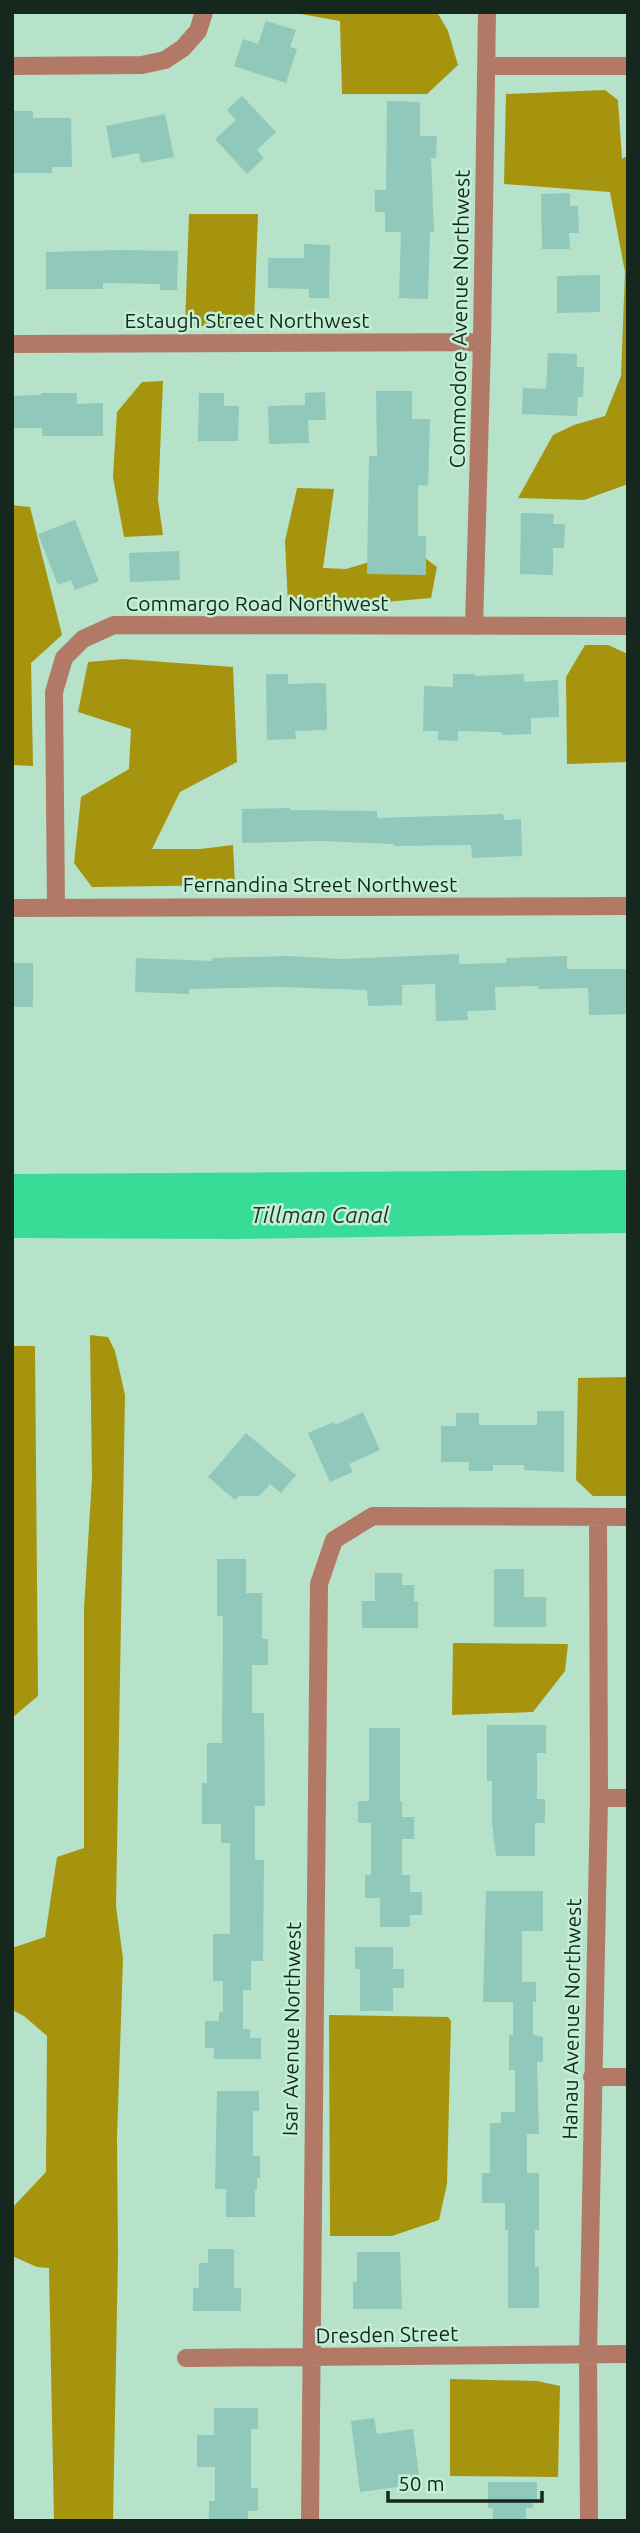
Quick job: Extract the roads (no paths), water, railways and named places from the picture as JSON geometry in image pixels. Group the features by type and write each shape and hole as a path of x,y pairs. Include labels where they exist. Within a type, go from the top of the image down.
{"street":[{"path":"12,66 142,65 165,60 183,48 198,31 204,12"},
{"name":"Commodore Avenue Northwest","path":"474,626 487,12"},
{"path":"486,66 628,66"},
{"name":"Estaugh Street Northwest","path":"12,344 482,342"},
{"name":"Commargo Road Northwest","path":"56,907 54,692 64,658 83,639 114,625 628,626"},
{"name":"Fernandina Street Northwest","path":"12,908 628,906"},
{"name":"Isar Avenue Northwest","path":"310,2521 319,1584 334,1540 373,1516 598,1517"},
{"path":"598,1517 628,1517"},
{"name":"Hanau Avenue Northwest","path":"589,2521 588,2354 599,1798 598,1517"},
{"path":"599,1798 628,1798"},
{"path":"592,2077 628,2077"},
{"name":"Dresden Street","path":"186,2358 628,2354"}],"water":[{"name":"Tillman Canal","path":"628,1170 628,1233 233,1239 12,1238 12,1174"}]}
